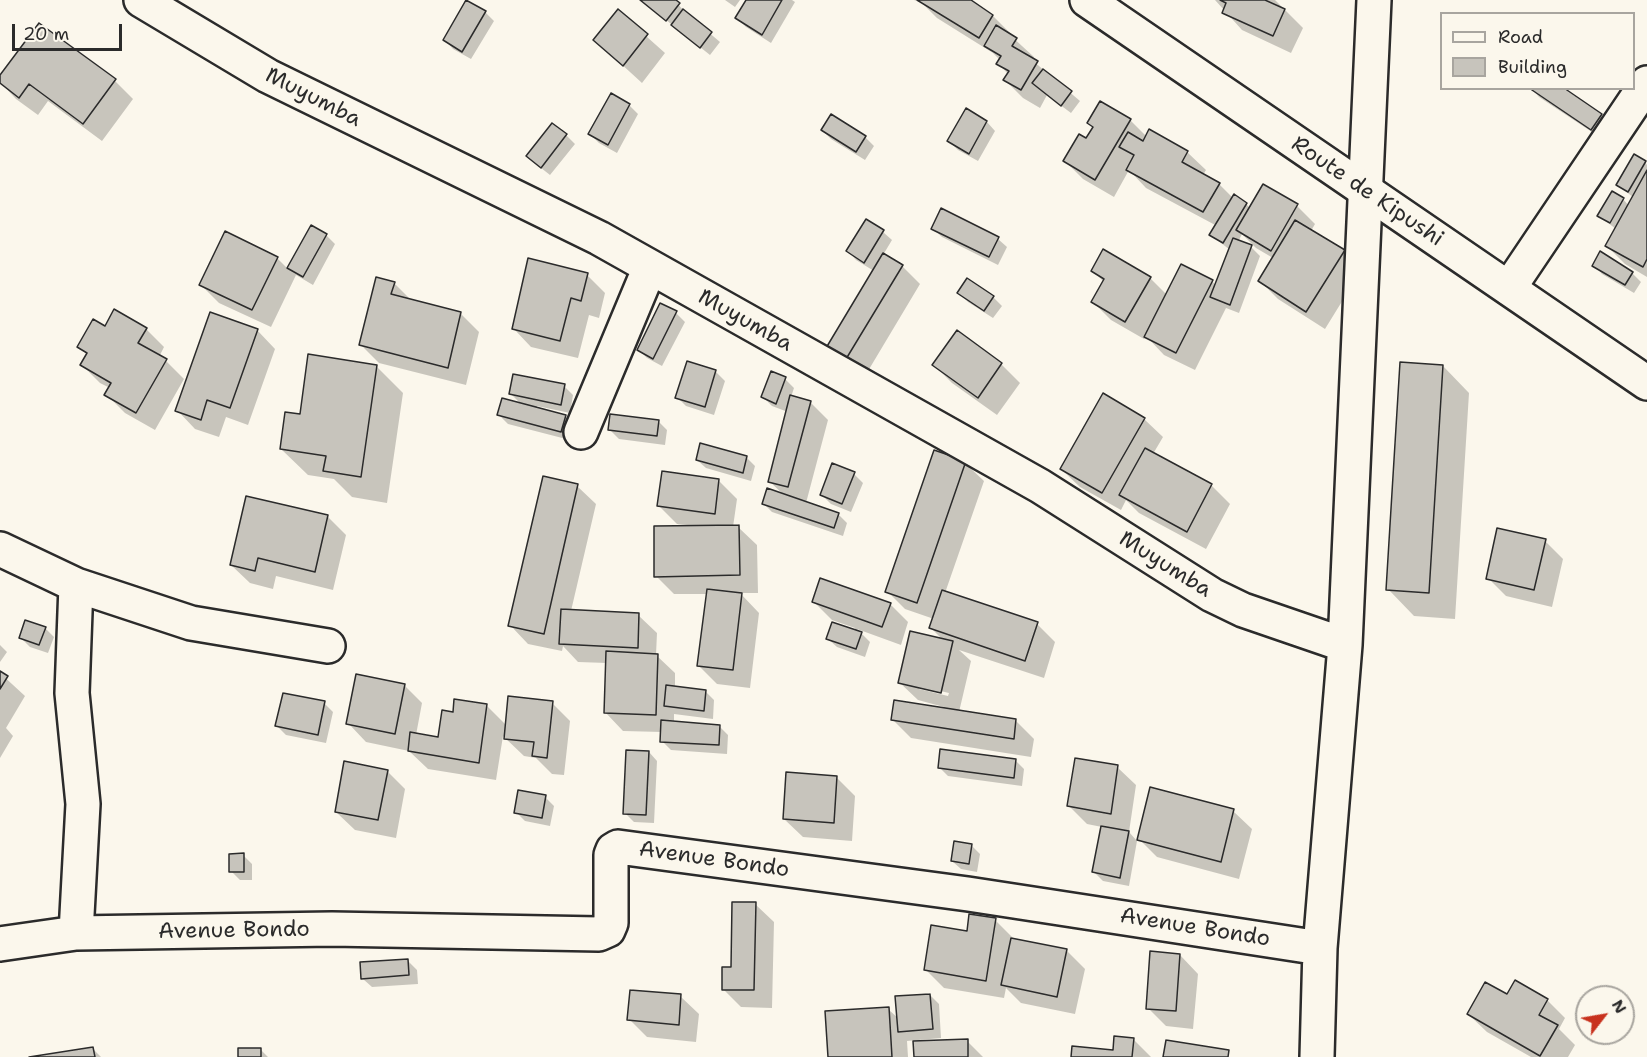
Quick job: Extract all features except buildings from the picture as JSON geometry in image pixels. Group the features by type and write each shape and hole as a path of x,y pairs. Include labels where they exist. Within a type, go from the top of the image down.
{"street":[{"name":"Muyumba","path":"141,0 268,76 599,238 1040,486 1212,595 1243,610 1345,645"},
{"name":"Route de Kipushi","path":"1087,0 1647,382"},
{"path":"1317,1057 1320,948 1345,645 1374,0"},
{"path":"1509,288 1647,83"},
{"path":"580,432 650,267"},
{"path":"0,549 76,585 191,623 328,646"},
{"path":"76,585 72,693 83,804 76,933"},
{"name":"Avenue Bondo","path":"0,944 76,933 332,929 599,934 608,930 611,923 611,855 613,850 618,848 968,894 1320,948"}]}
